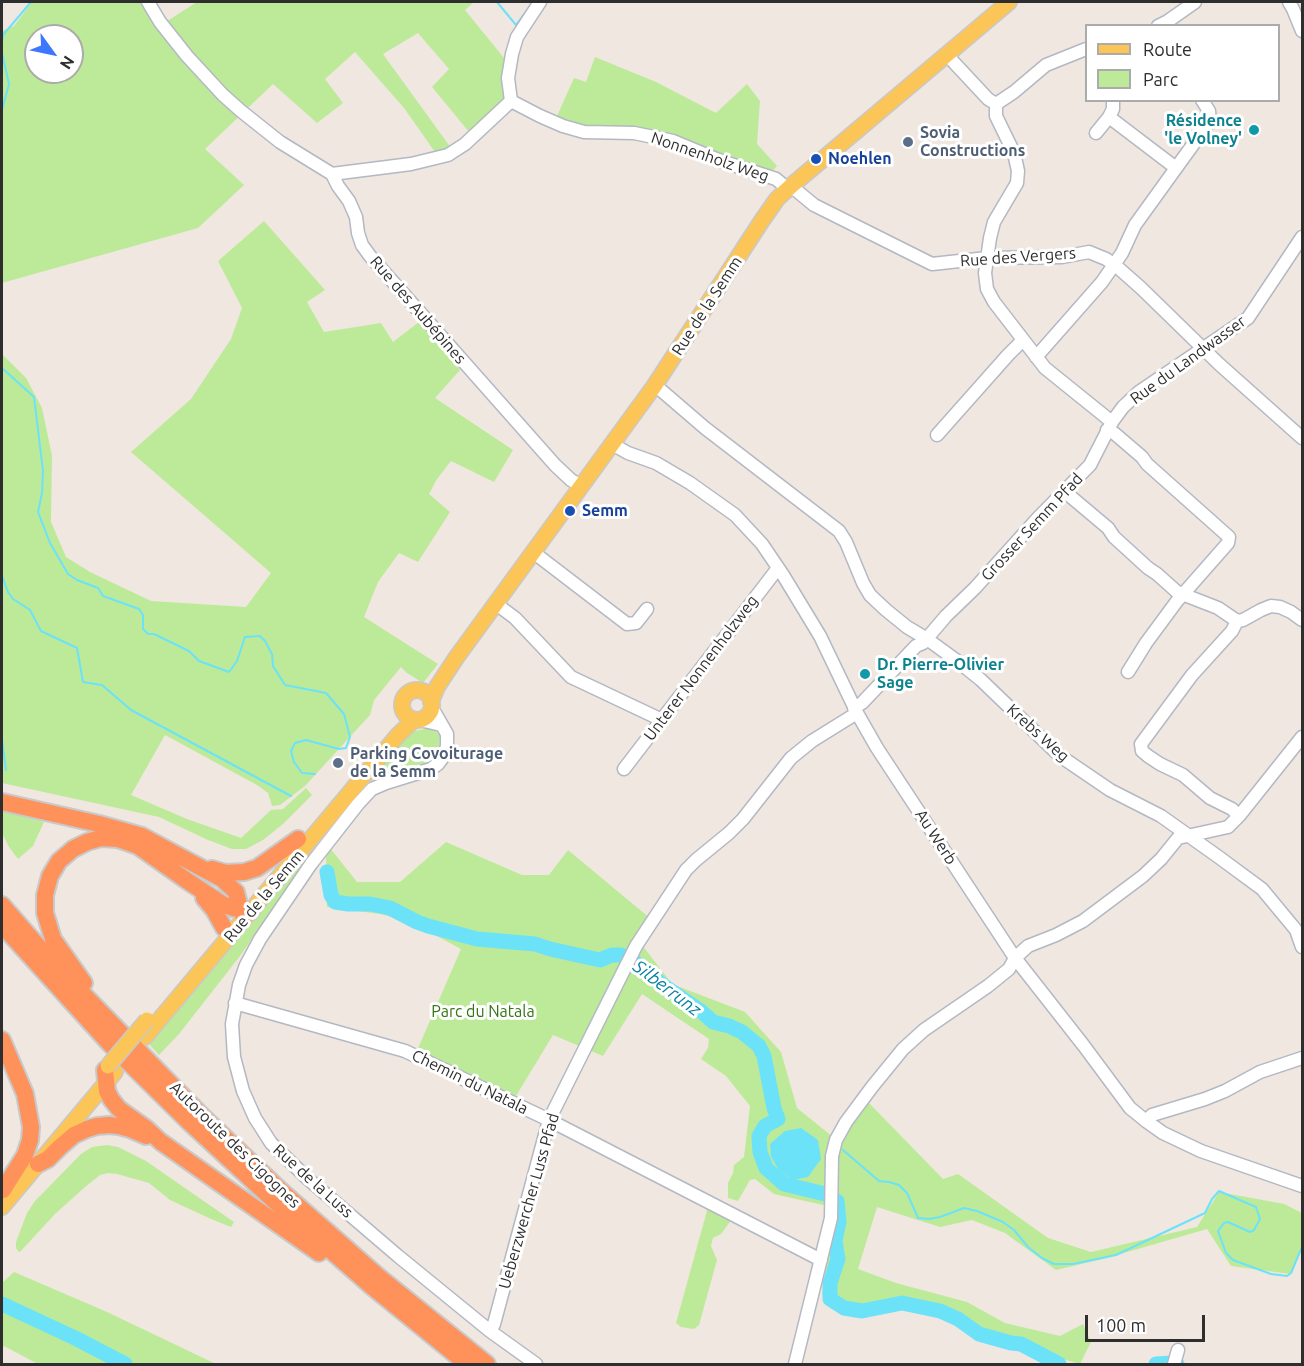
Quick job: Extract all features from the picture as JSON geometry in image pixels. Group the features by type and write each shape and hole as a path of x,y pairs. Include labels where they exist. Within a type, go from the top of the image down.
{"highway":[{"path":"2,802 142,836 222,879 236,892 245,912"},
{"path":"141,1043 125,1029 90,990 53,939 45,913 45,895 50,876 59,861 72,849 87,842 101,838 118,839 138,846 222,904 245,912"},
{"path":"202,867 226,873 244,872 257,868 298,839"},
{"path":"186,880 203,897 224,928"},
{"name":"Autoroute des Cigognes","path":"2,905 52,962 141,1043 200,1114 280,1190 387,1283 487,1365"},
{"name":"Autoroute des Cigognes","path":"2,925 109,1043 149,1083 272,1199 370,1285 467,1365"},
{"path":"2,1040 25,1094 31,1127 25,1155 2,1191"},
{"path":"108,1073 107,1091 119,1109 147,1129 160,1142 351,1278 370,1285"},
{"path":"38,1164 48,1159 74,1135 97,1126 110,1125 130,1129 160,1142"}],"main road":[{"name":"Rue de la Semm","path":"428,701 434,682 456,658 655,385 777,199 1009,2"},
{"path":"412,692 428,701 427,716 413,718 402,705 405,697 412,692"},
{"name":"Rue de la Semm","path":"108,1073 147,1020 224,928 245,912 298,839 391,732 413,718"},
{"name":"Rue de la Semm","path":"108,1073 141,1043 245,912 413,718"},
{"path":"2,1207 108,1073"},
{"path":"2,1191 108,1073"}],"street":[{"name":"Rue des Aubépines","path":"148,2 160,22 187,56 223,95 280,142 332,174 349,201 356,217 362,245 370,256 555,465 581,486"},
{"path":"332,174 411,164 448,154 465,144 511,101 508,78 512,54 517,37 540,2"},
{"path":"1162,24 1195,2"},
{"path":"1289,2 1302,31"},
{"path":"996,104 1046,65 1085,49"},
{"path":"946,54 988,99 996,104"},
{"name":"Nonnenholz Weg","path":"511,101 548,120 584,132 634,133 673,141 776,179 789,188"},
{"path":"1096,133 1109,117 1113,109 1113,102"},
{"path":"1036,357 1115,265 1134,226 1210,121 1209,111 1203,102"},
{"path":"996,104 996,116 1014,153 1018,171 1017,183 994,222 985,273 987,289 994,302 1045,368 1229,537 1228,543 1182,594 1128,672"},
{"path":"1109,117 1176,168"},
{"name":"Rue des Vergers","path":"789,188 813,205 932,264 987,258 1062,257 1089,252 1106,259 1302,438"},
{"name":"Rue du Landwasser","path":"1109,426 1123,407 1139,392 1204,349 1253,311 1302,237"},
{"path":"937,435 1023,340"},
{"name":"Krebs Weg","path":"655,385 705,428 839,531 870,595 886,610 981,680 1060,756 1110,790 1161,816 1262,890 1296,930 1302,947"},
{"name":"Grosser Semm Pfad","path":"856,711 916,646 927,639 946,616 1090,465 1109,426"},
{"name":"Au Werb","path":"612,444 628,453 656,463 690,483 735,515 762,544 820,636 856,711 877,748 1015,958 1130,1108 1163,1133 1202,1151 1302,1186"},
{"path":"1064,491 1176,591 1218,608 1237,621 1271,606 1280,607 1302,620"},
{"path":"533,552 627,624 636,623 647,609"},
{"name":"Unterer Nonnenholzweg","path":"624,769 778,568"},
{"path":"495,603 515,618 571,677 662,720"},
{"path":"1237,621 1232,631 1192,675 1142,744 1142,751 1160,764 1183,775 1210,798 1232,809 1239,816"},
{"name":"Rue de la Luss","path":"428,701 447,734 444,756 431,769 372,789 311,864 260,939 246,965 239,985 232,1024 234,1057 243,1091 255,1118 271,1143 308,1179 398,1256 490,1331 536,1365"},
{"name":"Ueberzwercher Luss Pfad","path":"490,1331 494,1324 549,1120 632,953 686,870 743,819 791,758 856,711"},
{"path":"413,718 441,725"},
{"path":"795,1365 831,1218 832,1156 836,1140 846,1122 872,1087 903,1049 924,1030 988,986 1009,969 1015,958 1028,946 1083,921 1143,876 1178,838 1228,827 1302,737"},
{"name":"Chemin du Natala","path":"235,1003 405,1051 549,1120 821,1260"},
{"path":"1146,1121 1152,1115 1205,1099 1260,1072 1302,1058"}],"green space":[{"path":"32,2 151,2 164,23 197,2 474,2 465,10 504,58 507,102 474,138 432,87 449,69 418,33 383,54 451,148 435,152 404,108 355,52 325,79 343,103 317,123 273,84 205,149 244,185 198,228 2,283 2,31 14,26"},
{"path":"595,57 656,82 716,113 747,84 760,101 757,144 777,166 764,180 691,151 553,125 574,78 586,82"},
{"path":"264,221 325,290 307,302 324,332 381,323 393,342 419,322 460,370 435,398 513,450 494,482 451,461 437,479 429,494 450,512 418,562 399,553 378,582 364,617 438,664 423,683 401,667 374,700 370,715 305,786 280,805 272,806 268,793 257,785 165,735 131,795 187,819 241,838 271,810 283,809 306,788 312,795 263,840 246,849 232,849 159,817 2,783 2,354 26,378 42,408 52,456 51,522 66,557 90,572 151,601 246,607 271,573 131,452 191,399 231,339 242,308 218,261"},
{"path":"432,729 440,735 439,747 434,756 424,764 406,766 382,777 376,775 400,739 411,732"},
{"path":"2,811 44,822 33,846 18,859 2,833"},
{"path":"330,826 332,827 240,956 179,1034 159,1055 148,1043"},
{"name":"Parc du Natala","path":"446,842 522,875 549,875 568,850 651,919 642,945 672,984 745,1012 781,1052 797,1108 838,1141 867,1101 943,1179 958,1174 1048,1238 1091,1252 1197,1227 1219,1192 1284,1204 1302,1213 1302,1249 1290,1274 1231,1266 1207,1229 1056,1270 1005,1233 972,1220 940,1227 877,1207 858,1269 896,1283 967,1302 1005,1323 1060,1336 1083,1324 1091,1342 1080,1364 978,1334 917,1301 874,1310 822,1295 831,1239 832,1207 774,1194 755,1179 750,1180 738,1201 728,1198 728,1183 734,1165 744,1157 750,1106 726,1076 701,1059 708,1048 709,1039 642,994 603,1056 553,1035 513,1101 416,1053 461,949 411,922 380,914 327,907 326,852 330,848 357,882 400,882"},
{"path":"107,1145 118,1147 146,1161 234,1222 231,1227 170,1200 149,1183 108,1173 100,1175 84,1188 55,1214 20,1252 18,1251 16,1242 27,1213 35,1201 81,1154 92,1147"},
{"path":"708,1207 732,1219 721,1234 713,1238 711,1246 717,1260 699,1325 694,1329 681,1327 676,1323"},
{"path":"14,1272 107,1312 216,1364 38,1364 4,1346 2,1349 2,1283"}],"water":[{"path":"801,1128 818,1140 821,1159 808,1177 792,1180 779,1170 771,1157 770,1144 785,1131"}],"waterway":[{"path":"2,42 3,35 31,2"},
{"path":"497,2 516,25 533,2"},
{"path":"2,53 9,84 2,110"},
{"path":"2,368 34,397 43,471 38,512 50,543 68,574 98,588 103,596 139,609 143,615 143,629 148,634 154,634 189,651 199,661 229,672 237,661 245,637 260,636 272,654 273,666 285,685 326,693 344,714 350,737 346,748 339,749 306,740 295,743 291,751 294,762 302,773 315,774"},
{"path":"2,576 8,592 13,599 30,610 41,631 77,648 83,682 102,685 131,710 291,796"},
{"path":"2,739 6,770"},
{"name":"Silberrunz","path":"327,872 331,895 335,902 370,904 390,908 428,926 477,939 535,944 600,960 612,955 621,955 635,962 713,1022 742,1032 759,1046 764,1056 778,1119 765,1126 759,1136 760,1152 766,1168 784,1184 825,1194"},
{"path":"843,1150 879,1181 899,1185 907,1193 918,1218 940,1217 964,1208 977,1211 1003,1222 1014,1230 1028,1247 1054,1264 1073,1264 1116,1255 1205,1213 1219,1191 1256,1207 1260,1219 1254,1230 1250,1232 1228,1222 1224,1223 1218,1231 1226,1253 1233,1260 1271,1274 1287,1276 1291,1273 1302,1247"},
{"name":"Silberrunz","path":"837,1201 839,1222 835,1241 838,1259 830,1283 830,1299 844,1308 862,1311 902,1303 940,1311 958,1319 979,1334 1021,1344 1059,1364"},
{"path":"2,1304 125,1364"},
{"name":"Silberrunz","path":"1156,1364 1177,1364"}],"place":[{"name":"Résidence 'le Volney'","path":"1254,130"},
{"name":"Sovia Constructions","path":"908,142"},
{"name":"Noehlen","path":"816,159"},
{"name":"Semm","path":"570,511"},
{"name":"Dr. Pierre-Olivier Sage","path":"865,674"},
{"name":"Parking Covoiturage de la Semm","path":"338,763"}]}
